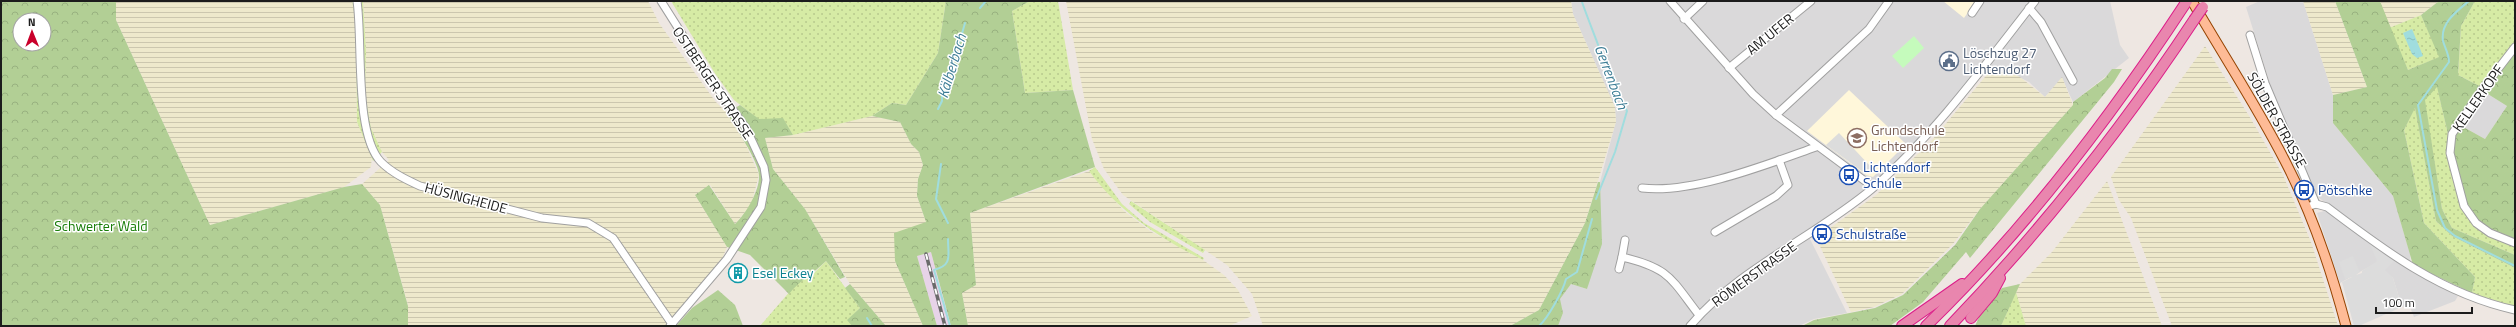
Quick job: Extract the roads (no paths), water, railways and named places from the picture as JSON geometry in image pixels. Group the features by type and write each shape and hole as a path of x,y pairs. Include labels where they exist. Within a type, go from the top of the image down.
{"highway":[{"path":"1926,326 1972,278 2044,197 2089,140 2188,2"},
{"path":"1950,326 2008,263 2099,154 2155,79 2204,4"},
{"path":"1971,318 1992,292 2008,263"},
{"path":"1902,326 1972,278"}],"main road":[{"name":"SÖLDER STRASSE","path":"2188,2 2262,120 2306,207 2325,255 2346,326"}],"street":[{"name":"HÜSINGHEIDE","path":"357,1 361,35 362,106 367,132 380,161 404,178 420,186 542,218 588,224 613,238 671,325"},
{"name":"OSTBERGER STRASSE","path":"661,1 706,72 746,128 764,167 766,180 761,207 727,259 671,325"},
{"path":"1670,1 1684,19 1729,68 1776,115 1816,147 1873,187"},
{"path":"1684,19 1703,1"},
{"name":"AM UFER","path":"1729,68 1811,1"},
{"path":"1776,115 1869,29 1880,10 1889,1"},
{"path":"1972,13 1980,1"},
{"name":"RÖMERSTRASSE","path":"1690,326 1699,315 1726,291 1832,220 1873,187 1935,125 2035,1"},
{"path":"2030,8 2041,22 2073,81"},
{"path":"2250,35 2265,83 2316,204"},
{"name":"KELLERKOPF","path":"2515,47 2481,91 2452,134 2450,153 2456,179 2468,212 2476,222 2490,233 2515,243"},
{"path":"1642,188 1654,189 1680,187 1734,174 1816,147"},
{"path":"1715,232 1776,196 1788,185 1780,160"},
{"path":"2306,207 2316,204 2327,208 2416,271 2470,297 2515,310"},
{"path":"1619,269 1625,240"},
{"path":"1622,257 1650,265 1672,278 1699,315"}],"water":[{"path":"2412,29 2423,56 2417,58 2412,54 2403,33"}],"waterway":[{"name":"Kälberbach","path":"980,8 986,1"},
{"path":"2469,1 2450,18 2444,29 2443,41 2448,54 2449,62 2418,105 2437,210 2445,228 2455,236 2515,266"},
{"name":"Gerrenbach","path":"1582,2 1602,55 1612,88 1616,91 1627,111 1615,152 1596,199"},
{"name":"Kälberbach","path":"938,109 942,101 942,91 951,67 952,55 959,44 965,23"},
{"name":"Kälberbach","path":"941,164 936,199 948,223"},
{"name":"Gerrenbach","path":"1539,326 1555,304 1566,279 1577,272 1592,219"},
{"name":"Kälberbach","path":"948,239 949,255 947,262 940,268 934,270 950,326"},
{"path":"867,318 872,326"}],"railway":[{"path":"926,254 945,326"}],"place":[{"name":"Löschzug 27 Lichtendorf","path":"1949,61"},
{"name":"Grundschule Lichtendorf","path":"1857,138"},
{"name":"Lichtendorf Schule","path":"1849,175"},
{"name":"Pötschke","path":"2304,190"},
{"name":"Schulstraße","path":"1822,234"},
{"name":"Esel Eckey","path":"738,273"}],"park label":[{"name":"Schwerter Wald","path":"101,226"}]}
